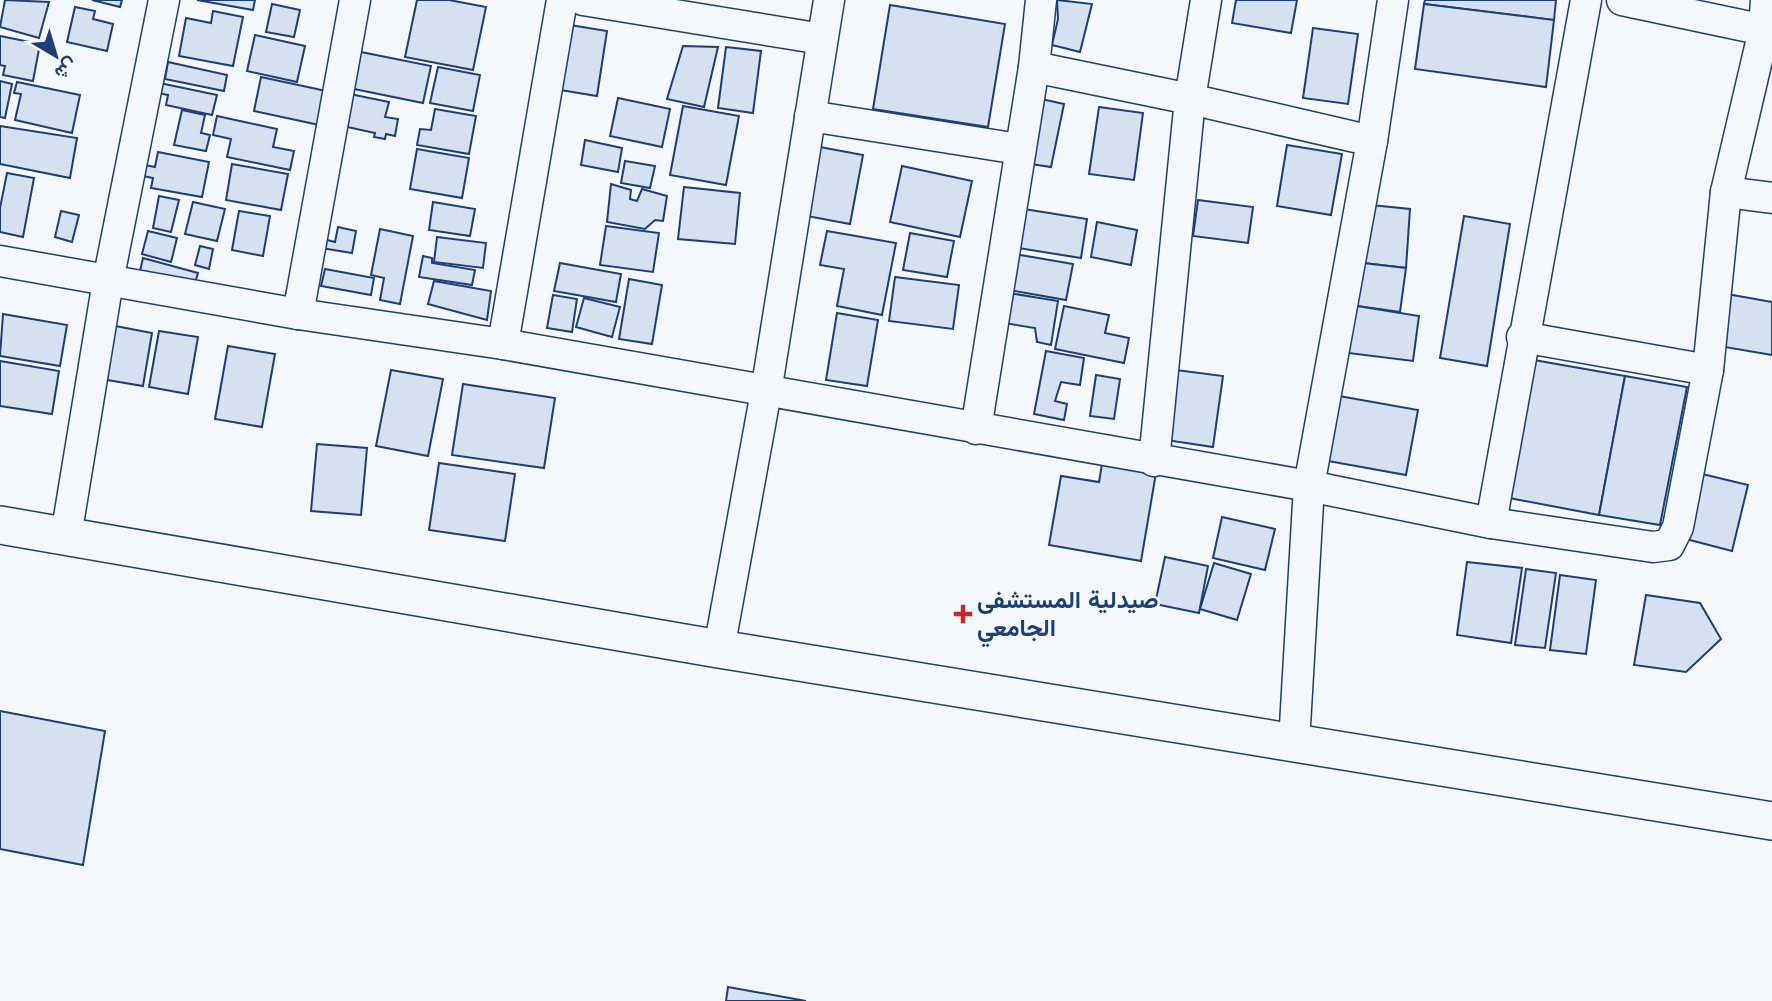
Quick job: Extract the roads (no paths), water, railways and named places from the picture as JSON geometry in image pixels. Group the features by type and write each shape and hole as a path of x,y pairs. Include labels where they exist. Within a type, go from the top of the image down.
{"street":[{"path":"66,536 108,281 164,0"},
{"path":"298,314 355,0"},
{"path":"503,344 562,0"},
{"path":"583,0 822,39"},
{"path":"719,649 766,392 829,0"},
{"path":"976,429 1034,67 1041,0"},
{"path":"1154,461 1190,99 1206,0"},
{"path":"1294,743 1309,486 1372,141 1393,0"},
{"path":"1491,523 1522,337 1586,0"},
{"path":"1622,0 1764,30"},
{"path":"0,261 298,314 503,344 1154,461 1309,486 1491,523 1653,547 1669,545 1678,527 1708,370 1726,192 1764,30 1766,0"},
{"path":"1034,67 1190,99 1372,141"},
{"path":"810,116 1019,149"},
{"path":"1726,192 1772,198"},
{"path":"1522,337 1708,370"},
{"path":"0,525 719,649 1772,821"}],"place":[{"name":"صيدلية المستشفى الجامعي","path":"963,614"}]}
